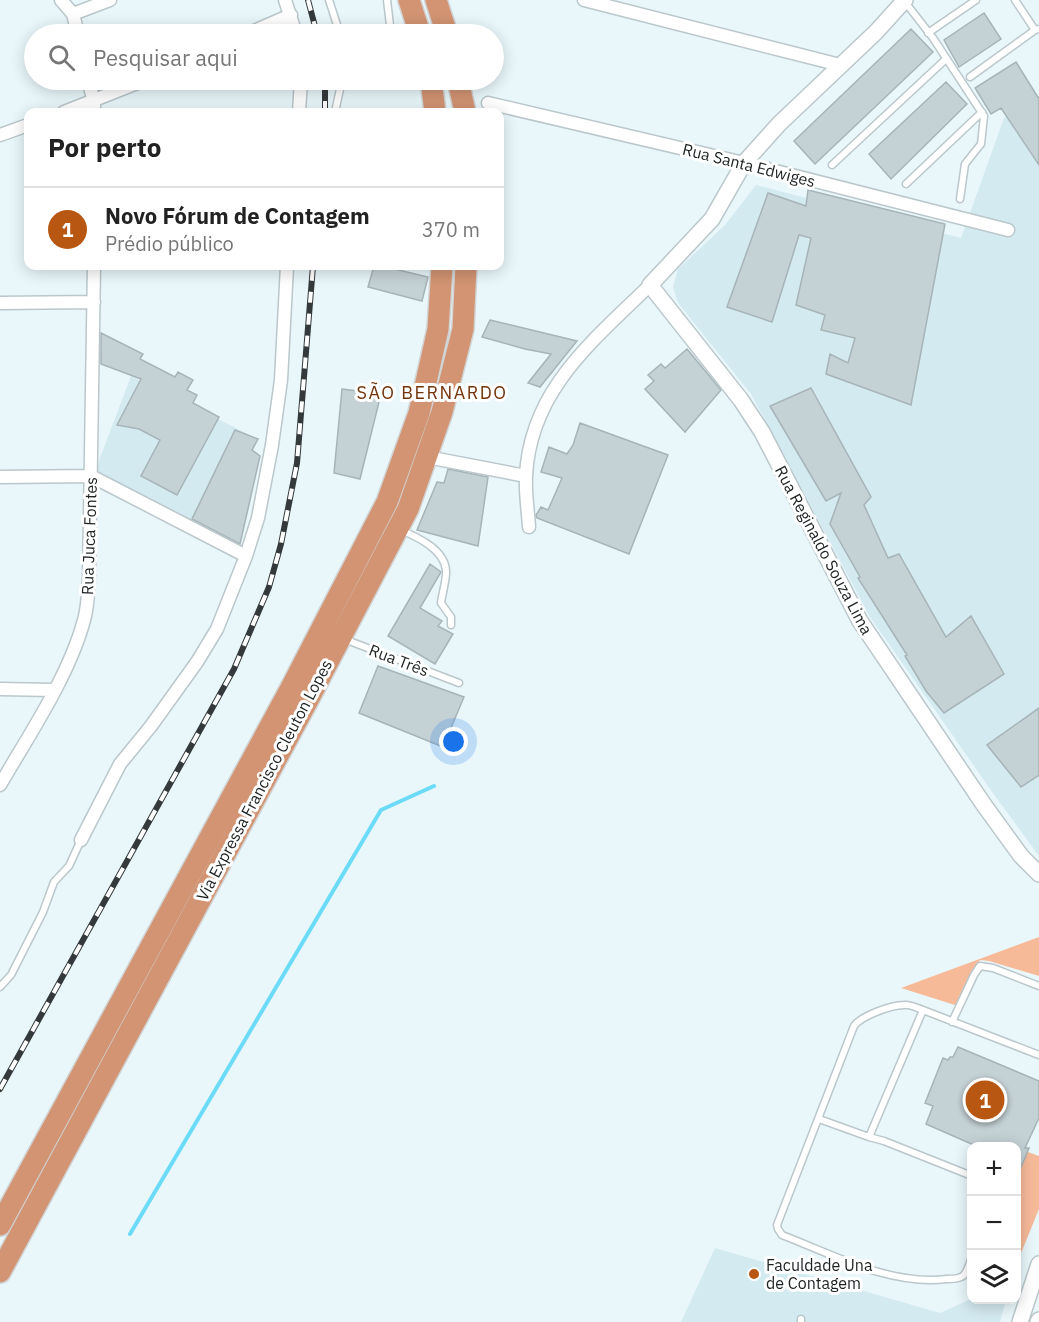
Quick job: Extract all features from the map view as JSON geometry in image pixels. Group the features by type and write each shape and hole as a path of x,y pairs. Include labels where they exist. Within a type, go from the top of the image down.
{"highway":[{"path":"409,0 417,24"},
{"path":"436,0 444,24"},
{"path":"441,0 445,24"},
{"path":"428,90 434,108"},
{"path":"460,90 464,108"},
{"name":"Via Expressa Francisco Cleuton Lopes","path":"0,1225 292,686 387,502 419,413 438,329 442,270"},
{"name":"Via Expressa Francisco Cleuton Lopes","path":"0,1272 408,509 442,412 463,329 466,270"}],"street":[{"path":"61,0 73,14 76,24"},
{"path":"73,14 110,0"},
{"path":"285,0 293,24"},
{"path":"584,0 840,65"},
{"path":"530,527 525,476 533,431 551,391 582,352 712,219 744,163 779,124 905,1"},
{"path":"270,24 291,15"},
{"path":"90,90 94,107 125,90"},
{"path":"299,108 300,90"},
{"name":"Rua Santa Edwiges","path":"488,102 744,163 1008,230"},
{"path":"0,135 24,126"},
{"name":"Rua Juca Fontes","path":"0,785 54,690 78,641 85,617 89,578 94,270"},
{"path":"81,840 120,764 151,726 197,662 217,629 246,556 258,518 275,423 281,380 287,270"},
{"name":"Rua Reginaldo Souza Lima","path":"650,285 741,400 762,432 860,621 984,805 1021,856 1039,874"},
{"path":"0,303 94,302"},
{"path":"427,457 525,476"},
{"path":"0,477 91,476 246,556"},
{"path":"0,689 54,690"},
{"path":"1020,1322 1039,1264"}],"lane":[{"path":"329,0 337,24"},
{"path":"387,0 389,24"},
{"path":"928,33 976,0"},
{"path":"970,77 1037,30 1015,0"},
{"path":"905,1 984,116 981,144 965,164 960,199"},
{"path":"832,165 946,59"},
{"path":"336,108 340,90"},
{"path":"906,184 982,112"},
{"path":"398,528 422,539 442,559 446,570 441,603 451,617 451,625"},
{"name":"Rua Três","path":"340,637 459,683"},
{"path":"0,987 11,975 43,912 54,882 69,866 81,840"},
{"path":"952,1022 980,966 993,968 1039,986"},
{"path":"967,1270 960,1278 935,1281 907,1279 878,1272 782,1235 777,1225 858,1020 905,1004 1039,1055"},
{"path":"869,1137 923,1010"},
{"path":"819,1119 884,1141 967,1174"}],"shaded area":[{"path":"1039,96 1039,856 870,617 751,394 678,303 673,287 678,269 725,225 756,185 961,238 1004,118"},
{"path":"131,376 256,438 237,549 94,474"},
{"path":"1039,937 1039,976 980,960 958,1006 901,988"},
{"path":"1025,1151 1039,1156 1039,1209 1021,1253 1021,1196 1021,1161"},
{"name":"Faculdade Una de Contagem","path":"715,1248 940,1313 967,1301 967,1304 1005,1304 1000,1322 681,1322"}],"building":[{"path":"984,13 1001,39 959,67 944,40"},
{"path":"911,29 933,52 815,164 794,141"},
{"path":"1016,62 1039,99 1039,165 1001,108 991,114 975,88"},
{"path":"946,82 967,104 891,179 869,154"},
{"path":"808,190 945,224 911,405 826,374 830,354 848,363 855,338 821,330 825,315 796,305 811,238 799,235 772,322 727,307 768,193 806,206"},
{"path":"373,270 399,270 428,277 422,301 368,287"},
{"path":"490,320 577,341 540,387 528,383 551,354 482,337"},
{"path":"101,333 143,354 140,359 175,377 178,372 193,380 187,390 197,395 193,403 219,417 177,495 141,476 160,440 139,429 117,425 141,379 101,364"},
{"path":"687,349 721,390 685,432 645,389 654,381 648,375 661,364 665,368"},
{"path":"811,388 871,497 864,505 888,558 899,554 946,637 971,616 1004,674 944,713 926,691 905,656 907,655 858,578 860,577 830,524 841,493 826,501 770,406"},
{"path":"342,389 381,394 360,479 334,473"},
{"path":"580,423 668,455 629,554 537,518 536,515 541,507 548,510 562,478 541,472 549,447 567,454 573,445"},
{"path":"235,430 258,439 252,450 260,456 240,544 192,519"},
{"path":"448,469 488,477 478,546 417,530 437,482 444,483"},
{"path":"430,564 441,572 420,608 442,621 438,626 453,634 435,664 388,636"},
{"path":"378,666 464,697 443,747 359,713"},
{"path":"1039,708 1039,775 1021,787 987,745"},
{"path":"958,1047 1039,1081 1039,1118 1025,1148 1029,1148 1021,1167 1021,1142 967,1142 926,1124 933,1106 925,1103 943,1058 948,1060 953,1057"}],"waterway":[{"path":"130,1234 381,810 434,786"}],"railway":[{"path":"308,0 314,24"},
{"path":"325,90 325,108"},
{"path":"0,1089 234,669 269,587 281,544 297,463 313,270"}],"place":[{"name":"Novo Fórum de Contagem","path":"985,1100"},
{"name":"Faculdade Una de Contagem","path":"754,1274"}],"district":[{"name":"SÃO BERNARDO","path":"432,393"}]}
